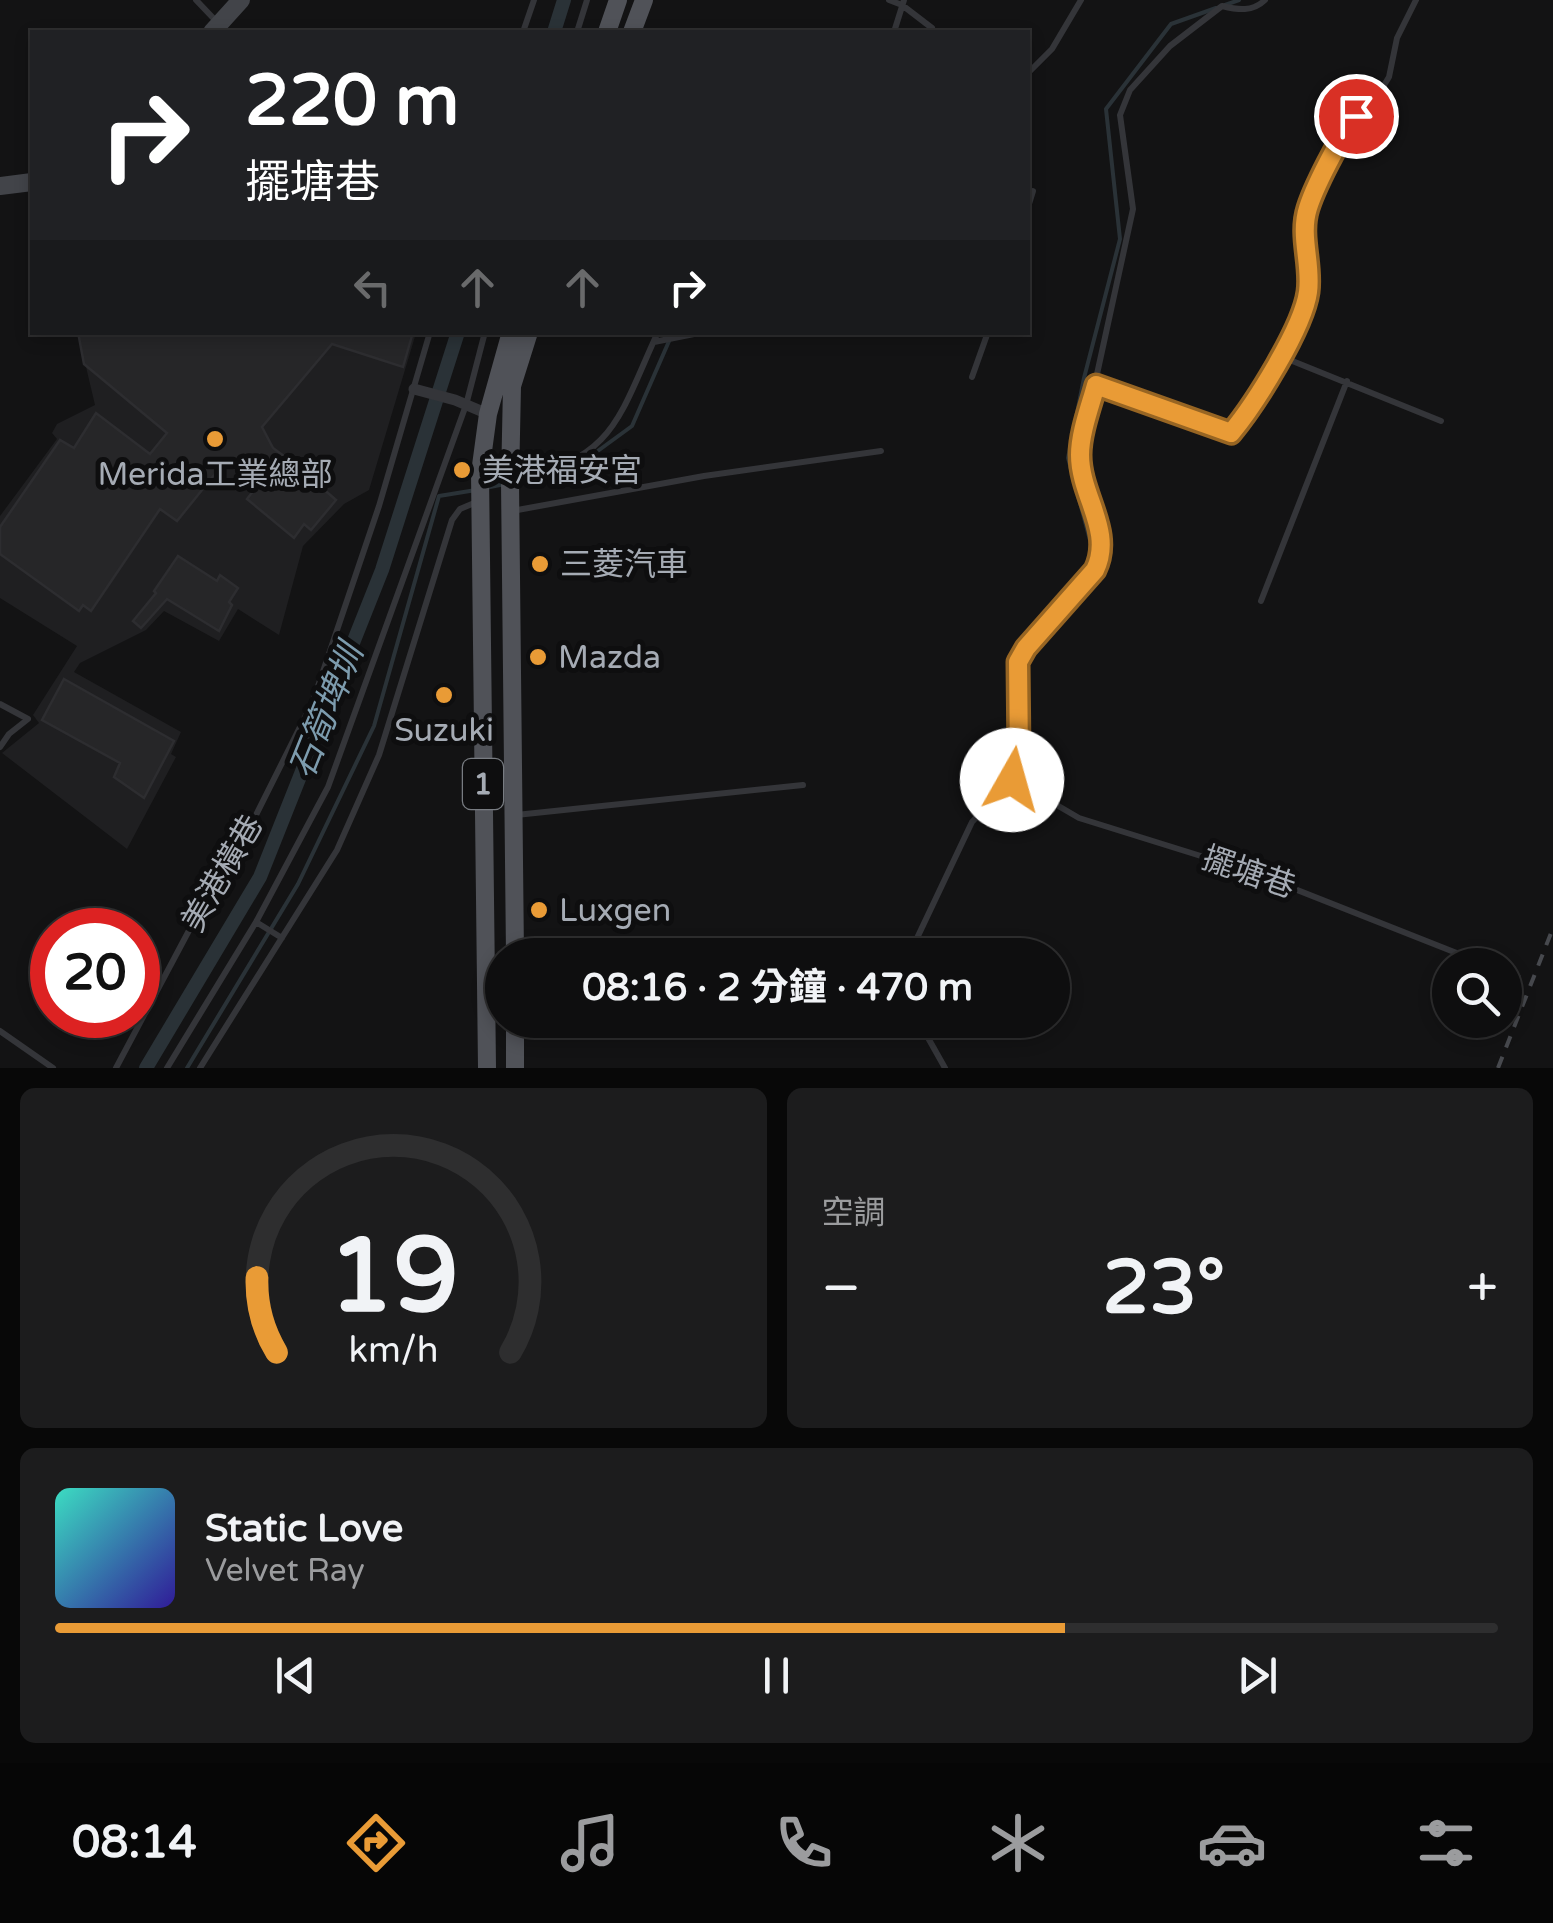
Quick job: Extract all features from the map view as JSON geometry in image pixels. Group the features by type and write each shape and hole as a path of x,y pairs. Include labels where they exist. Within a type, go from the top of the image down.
{"main road":[{"path":"607,30 618,0"},
{"path":"633,30 644,0"},
{"name":"1","path":"487,1068 480,473 488,414 510,335"},
{"name":"1","path":"515,938 512,386 528,335"},
{"path":"515,1038 515,1068"}],"street":[{"path":"216,28 241,0"},
{"path":"0,186 30,182"},
{"path":"414,388 488,414"}],"lane":[{"path":"196,0 216,28"},
{"path":"524,30 534,0"},
{"path":"577,30 587,0"},
{"path":"889,0 903,2 930,30"},
{"path":"1030,71 1052,48 1081,0"},
{"path":"917,938 972,822 1012,780 1019,756 1018,662 1095,570 1102,556 1103,542 1080,452 1133,209 1120,115 1130,90 1170,46 1220,3 1245,10 1266,0"},
{"path":"1096,385 1231,433 1253,406 1304,308 1308,291 1304,226 1308,206 1348,124 1378,95 1389,77 1396,38 1416,0"},
{"path":"895,30 903,2"},
{"path":"1030,201 1033,191"},
{"name":"美港橫巷","path":"116,1068 202,906 240,847 313,700 379,506 429,335"},
{"path":"167,1068 256,922 328,787 485,335"},
{"path":"510,479 560,468 584,456 603,438 623,411 657,335"},
{"path":"654,342 689,335"},
{"path":"972,377 987,335"},
{"path":"1279,356 1441,422"},
{"path":"1261,601 1347,381"},
{"path":"511,512 704,476 882,451"},
{"path":"200,1068 336,850 379,755 452,520 460,509 480,500"},
{"path":"0,704 28,719 0,747"},
{"name":"擺塘巷","path":"1012,780 1079,818 1249,871 1444,948"},
{"path":"512,815 803,785"},
{"path":"256,922 282,938"},
{"path":"0,1031 53,1068"},
{"path":"930,1038 945,1068"}],"shaded area":[{"path":"78,335 415,335 369,490 344,504 303,546 279,635 238,609 219,641 164,611 146,630 80,663 74,672 181,732 171,754 176,757 127,849 2,753 39,723 33,715 77,646 0,598 0,516 57,439 52,433 57,424 95,405"}],"building":[{"path":"79,335 412,335 403,367 332,344 262,427 273,448 300,468 304,462 317,475 313,480 336,500 311,530 304,524 294,538 247,499 258,485 227,459 177,521 160,509 91,611 83,605 79,611 0,554 0,527 60,440 74,448 96,413 150,454 167,433 84,364"},
{"path":"178,556 217,581 220,575 238,588 219,631 167,599 141,628 133,621"},
{"path":"64,679 174,741 144,798 114,777 120,763 42,720"}],"waterway":[{"name":"石筍埤圳","path":"555,30 564,0"},
{"path":"1225,5 1239,0"},
{"path":"1091,544 1068,458 1120,239 1106,109 1171,24 1216,8"},
{"name":"石筍埤圳","path":"146,1068 260,877 382,570 457,335"},
{"path":"515,482 569,472 632,426 672,335"},
{"path":"485,488 505,484"},
{"path":"187,1068 298,884 374,726 439,496 476,490"}],"railway":[{"path":"1498,1068 1553,928"}],"place":[{"name":"Merida工業總部","path":"215,439"},
{"name":"美港福安宮","path":"462,470"},
{"name":"三菱汽車","path":"540,564"},
{"name":"Mazda","path":"538,657"},
{"name":"Suzuki","path":"444,695"},
{"name":"Luxgen","path":"539,910"}],"route":[{"path":"1012,780 1019,756 1018,662 1084,584 1102,556 1103,542 1080,452 1096,385 1231,433 1253,406 1304,308 1309,266 1304,226 1308,206 1348,124 1356,116"}]}
